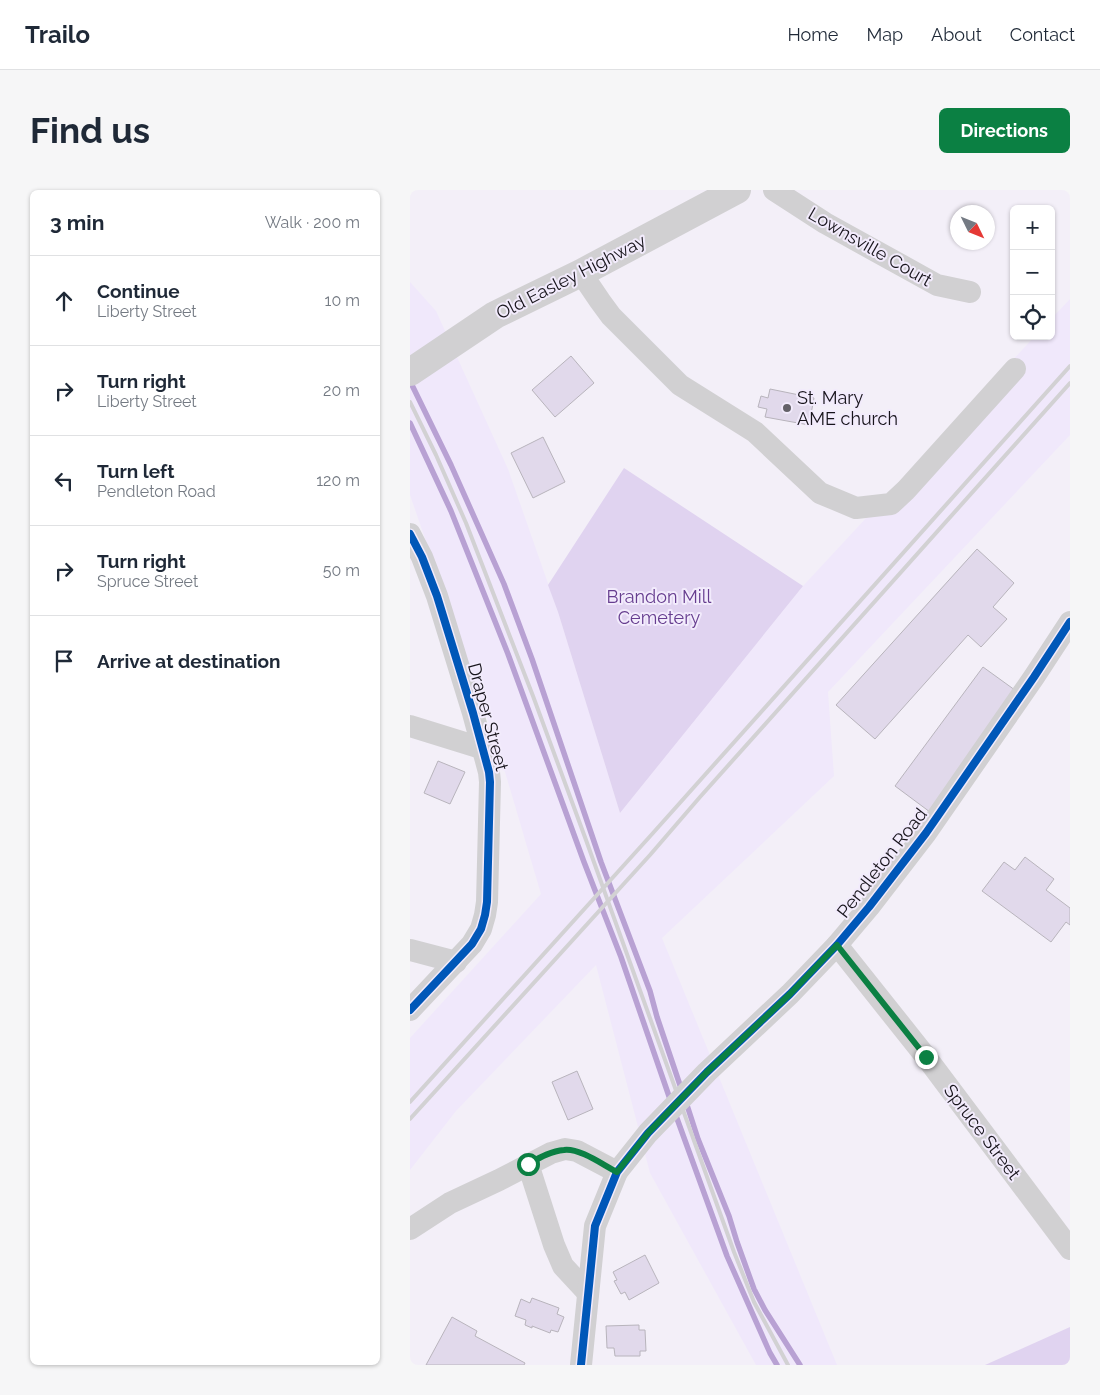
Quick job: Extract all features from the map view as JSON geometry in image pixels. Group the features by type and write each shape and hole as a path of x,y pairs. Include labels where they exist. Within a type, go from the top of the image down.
{"main road":[{"name":"Old Easley Highway","path":"410,372 496,315 581,273 737,190"}],"street":[{"name":"Lownsville Court","path":"774,190 825,223 937,286 970,292"},
{"path":"581,273 612,316 680,385 755,432 820,493 856,508 891,504 906,490 1015,369"},
{"name":"Draper Street","path":"410,534 422,557 437,596 468,696 489,772 490,782 487,902 481,929 472,944 410,1010"},
{"name":"Pendleton Road","path":"581,1365 595,1226 617,1172 648,1133 707,1072 790,994 837,945 926,832 1070,622"},
{"path":"410,726 481,748"},
{"name":"Spruce Street","path":"837,945 926,1057 1070,1249"},
{"path":"410,950 456,962"},
{"path":"410,1229 450,1203 550,1153 565,1149 577,1151 617,1172"},
{"path":"528,1164 554,1245 563,1266 588,1293"}],"shaded area":[{"path":"410,282 436,311 508,469 558,612 620,813 803,586 1031,340 1055,340 1055,315 1070,299 1070,435 828,692 834,776 662,938 837,1365 756,1365 650,1173 596,965 456,1111 410,1170 410,1038 541,894 500,755 410,495"}],"green space":[{"name":"Brandon Mill Cemetery","path":"624,468 803,586 620,813 548,585"},
{"path":"1070,1327 1070,1365 985,1365"}],"building":[{"path":"571,356 594,383 555,417 532,390"},
{"name":"St. Mary AME church","path":"770,389 814,398 809,425 765,417 767,409 758,407 761,396 768,398"},
{"path":"543,437 565,482 533,498 511,453"},
{"path":"977,549 1014,583 993,607 1007,619 981,647 968,635 875,739 836,705"},
{"path":"983,667 1019,693 930,812 895,786"},
{"path":"438,761 465,772 450,804 424,793"},
{"path":"1025,857 1054,879 1046,890 1070,908 1070,925 1066,922 1051,942 982,891 1004,862 1015,870"},
{"path":"577,1071 593,1109 568,1120 552,1082"},
{"path":"645,1255 659,1283 629,1300 625,1292 621,1294 614,1281 617,1280 613,1272"},
{"path":"532,1298 559,1308 557,1314 564,1317 558,1332 551,1330 550,1333 532,1326 532,1328 525,1325 526,1320 515,1316 521,1299 530,1303"},
{"path":"452,1317 477,1331 475,1336 525,1363 524,1365 426,1365"},
{"path":"639,1325 639,1330 645,1330 646,1351 640,1351 640,1356 615,1356 614,1348 607,1348 606,1326"}],"waterway":[{"path":"410,381 451,465 504,584 532,659 601,862 650,991 682,1091"},
{"path":"410,423 451,511 508,654 621,957 671,1102"},
{"path":"686,1102 754,1289 800,1365"},
{"path":"675,1113 727,1256 777,1365"}],"railway":[{"path":"410,1102 1070,366"},
{"path":"410,1119 650,855 1070,383"},
{"path":"410,402 466,523 533,696 734,1252 754,1302 788,1365"}],"cycle path":[{"path":"410,534 422,557 437,596 473,713 490,782 487,902 481,929 472,944 410,1010"},
{"path":"581,1365 595,1226 617,1172 648,1133 707,1072 790,994 837,945 869,907 926,833 1070,622"}],"place":[{"name":"St. Mary AME church","path":"787,408"}],"route":[{"path":"528,1164 550,1153 565,1149 577,1151 617,1172 648,1133 707,1072 790,994 837,945 926,1057"}]}
